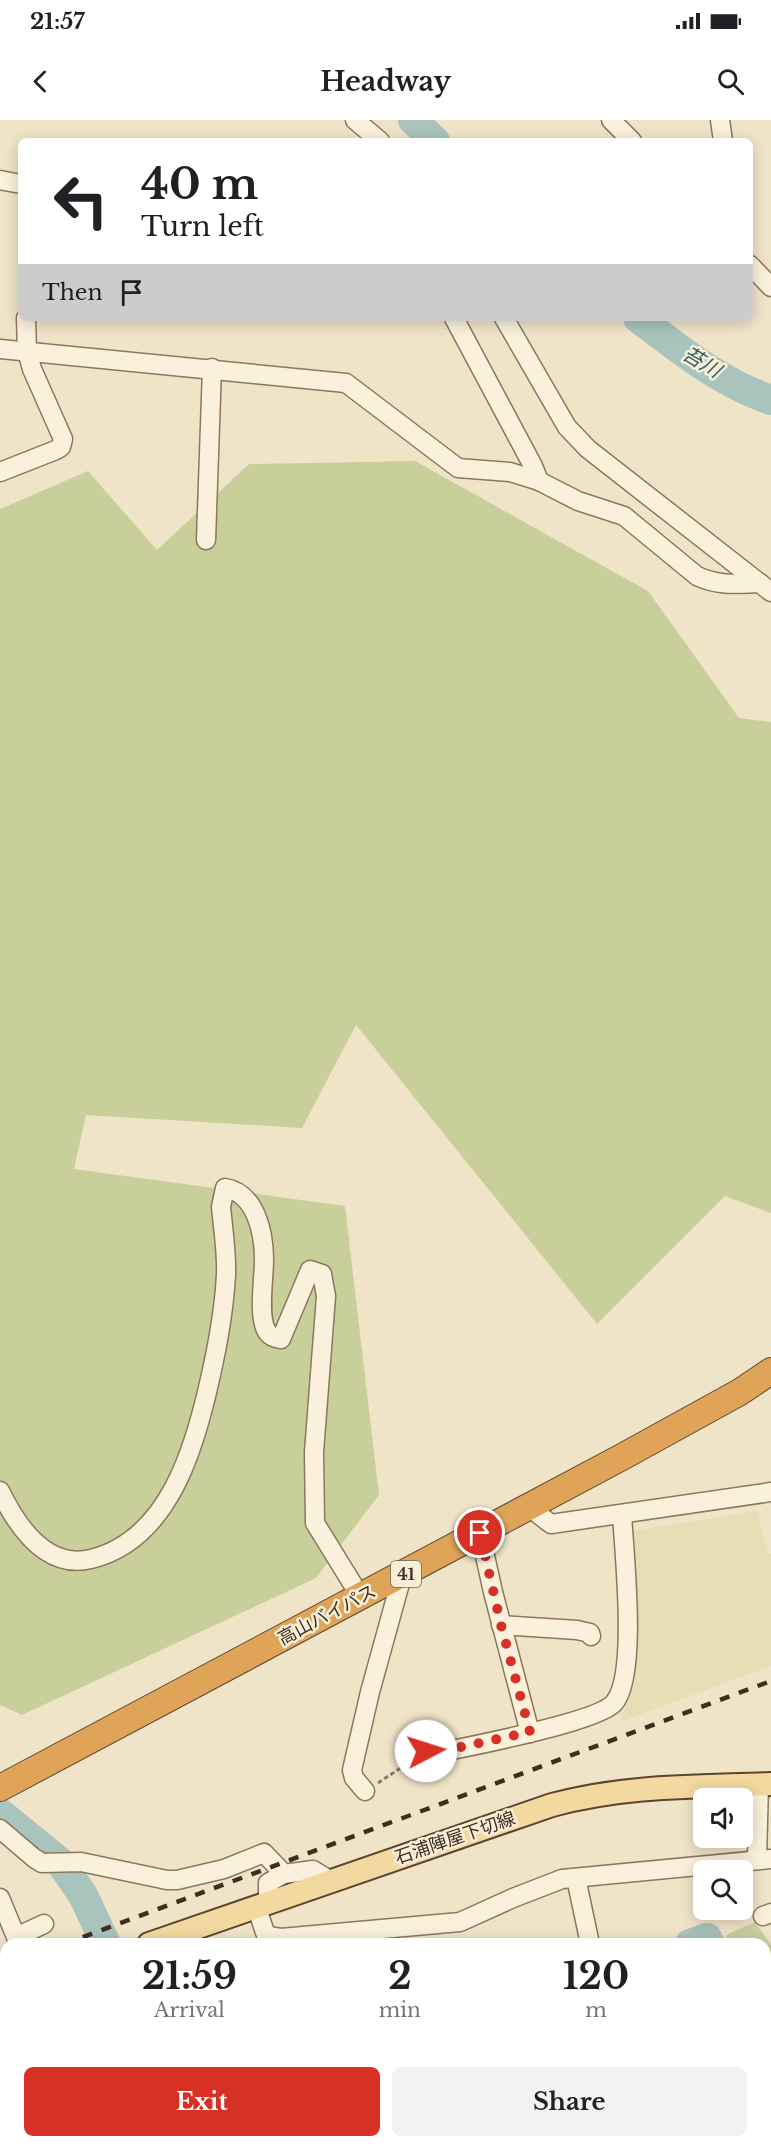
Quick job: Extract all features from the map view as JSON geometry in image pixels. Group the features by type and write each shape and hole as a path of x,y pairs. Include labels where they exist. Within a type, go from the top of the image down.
{"highway":[{"name":"高山バイパス","path":"69,1750 530,1507 740,1392 771,1371"},
{"path":"0,1774 22,1763 69,1750"},
{"name":"41","path":"0,1788 69,1750"}],"main road":[{"name":"石浦陣屋下切線","path":"166,1938 552,1805 615,1791 678,1786 765,1784"}],"street":[{"path":"355,120 376,138"},
{"path":"611,120 629,138"},
{"path":"720,120 723,138"},
{"path":"0,180 18,183"},
{"path":"753,268 771,287"},
{"path":"0,472 56,450 61,447 63,439 32,369 27,351 26,321"},
{"path":"456,321 539,481"},
{"path":"506,321 567,427 588,449 765,588"},
{"path":"0,349 212,368 346,383 458,468 510,472 539,481 578,501 624,516 697,576 709,582 765,588"},
{"path":"206,540 212,368"},
{"path":"0,1491 25,1531 45,1552 67,1560 81,1561 97,1557 129,1541 151,1521 183,1472 200,1427 222,1322 226,1272 222,1196 225,1188 237,1190 250,1203 258,1222 264,1258 262,1301 265,1329 271,1336 281,1340 310,1270 322,1274 326,1296 315,1440 315,1523 360,1596"},
{"path":"530,1507 550,1524 771,1492"},
{"path":"452,1749 530,1732 595,1714 614,1703 627,1669 628,1653 622,1514"},
{"path":"480,1533 501,1625 530,1732"},
{"path":"365,1791 354,1778 352,1770 370,1692 402,1576"},
{"path":"501,1625 577,1630 590,1633 591,1636"},
{"path":"0,1801 69,1750"},
{"path":"281,1938 460,1922 513,1898 562,1880 764,1859 765,1784"},
{"path":"0,1829 34,1858 49,1864 75,1862 155,1879 177,1880 224,1869 264,1853 284,1874"},
{"path":"268,1938 262,1904 268,1883 284,1874 313,1870 331,1881"},
{"path":"576,1878 589,1938"},
{"path":"0,1898 16,1937 44,1924"}],"path":[{"path":"365,1791 426,1751 447,1747 452,1749"}],"shaded area":[{"path":"757,1511 768,1553 771,1553 771,1666 620,1722 634,1682 637,1643 631,1531"}],"green space":[{"path":"415,461 648,591 739,718 771,722 771,1213 725,1196 597,1324 356,1025 302,1128 86,1115 74,1169 345,1206 379,1495 316,1578 22,1715 0,1705 0,509 88,471 157,550 249,464"},
{"path":"755,1922 766,1938 726,1938 726,1935"}],"waterway":[{"name":"苔川","path":"413,120 432,138"},
{"name":"苔川","path":"642,321 718,375 771,400"},
{"path":"0,1813 60,1862 83,1895 103,1938"}],"railway":[{"path":"80,1938 771,1681"}],"route":[{"path":"426,1751 447,1747 452,1749 530,1732 501,1625 480,1533"}]}
